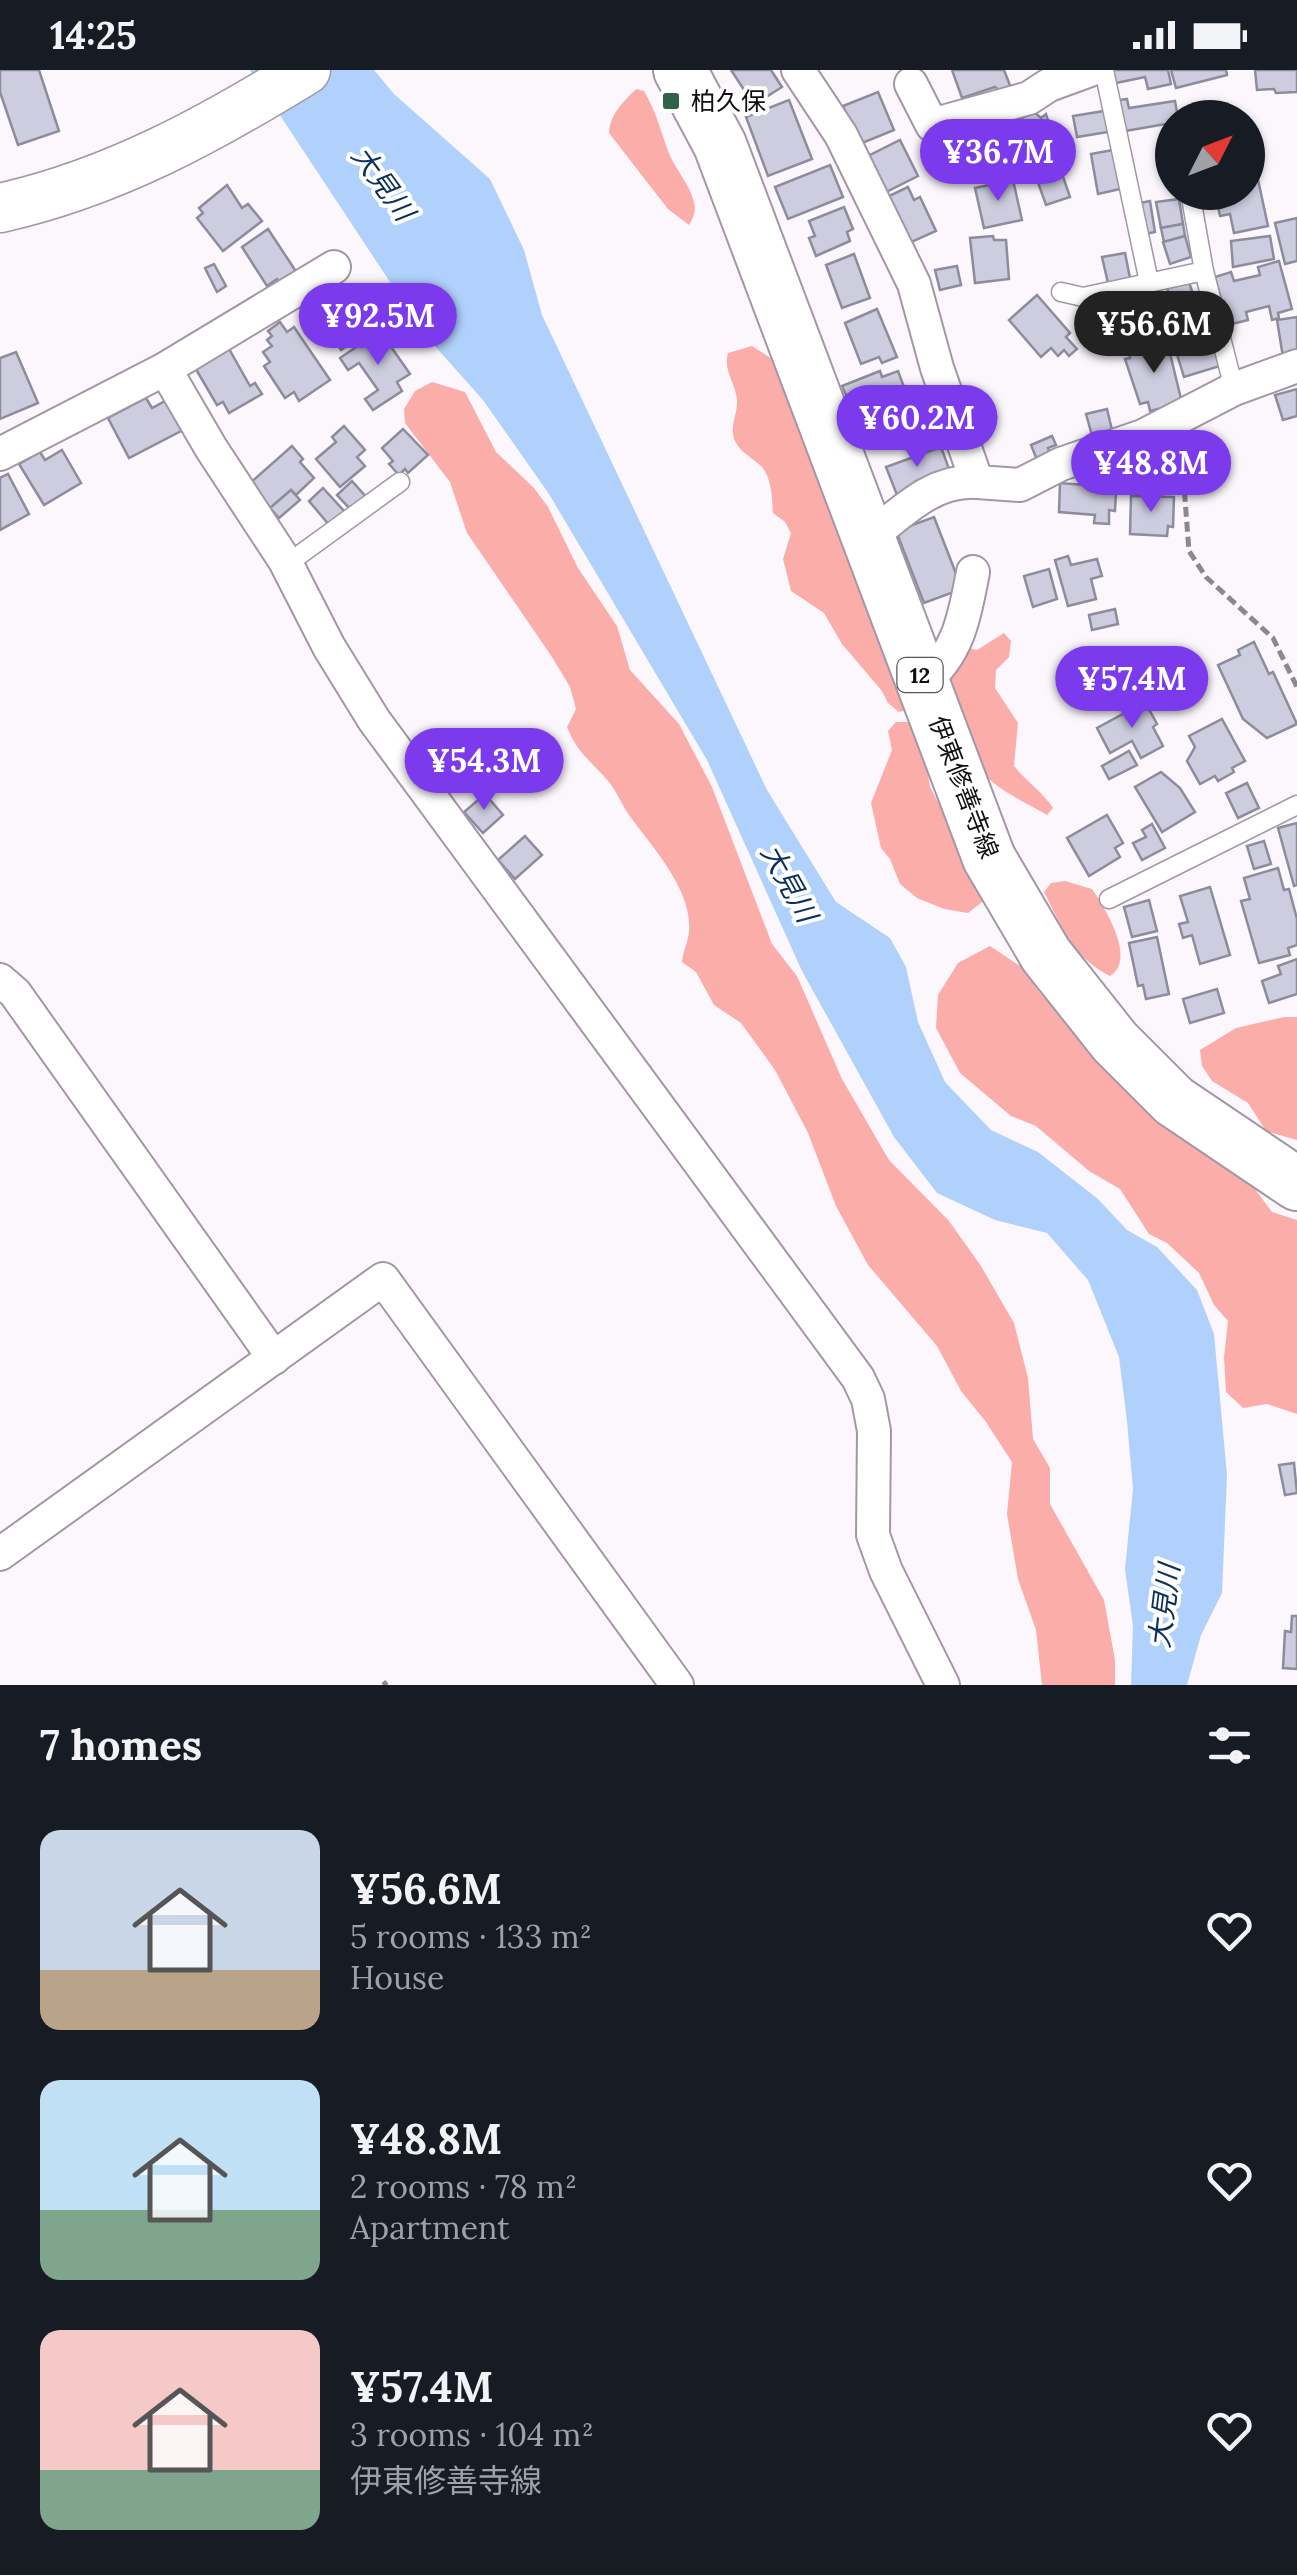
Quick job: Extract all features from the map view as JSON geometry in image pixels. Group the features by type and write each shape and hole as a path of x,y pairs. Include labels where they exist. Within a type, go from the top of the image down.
{"main road":[{"path":"0,208 92,182 163,152 306,70"},
{"name":"伊東修善寺線","path":"680,70 720,146 990,858 1046,955 1115,1042 1174,1101 1297,1184"}],"street":[{"path":"798,70 841,135 914,284 937,368 977,482"},
{"path":"911,84 932,125 1029,98 1045,78 1090,70"},
{"path":"0,454 165,369 334,267"},
{"path":"869,538 940,486 956,480 1020,485 1061,464 1144,436 1234,389 1297,366"},
{"path":"165,369 287,564 329,647 374,720 858,1378 868,1399 874,1431 873,1534 886,1571 942,1685"},
{"path":"923,682 937,671 956,643 973,572"},
{"path":"0,980 15,993 274,1358"},
{"path":"0,1554 383,1279 677,1685"}],"lane":[{"path":"1104,70 1149,282"},
{"path":"1193,210 1204,271 1234,389"},
{"path":"1061,292 1083,297 1204,271"},
{"path":"287,564 400,482"},
{"path":"1109,900 1297,806"}],"path":[{"path":"1175,420 1190,551 1206,577 1272,638 1297,686"}],"shaded area":[{"path":"636,89 644,91 648,98 671,158 692,195 695,211 689,225 668,209 609,133 615,114"},
{"path":"752,346 775,361 907,710 899,712 888,703 842,644 824,613 791,591 783,559 791,533 773,513 765,472 740,448 733,434 737,399 728,371 728,353"},
{"path":"432,382 465,392 496,452 548,507 578,568 617,626 630,670 679,724 712,787 772,944 797,976 842,1079 889,1160 949,1221 1014,1323 1028,1378 1033,1439 1050,1468 1050,1504 1104,1600 1115,1660 1115,1685 1042,1685 1036,1630 1018,1579 1007,1514 1012,1462 961,1391 937,1346 868,1265 836,1206 808,1133 775,1070 741,1023 714,1005 696,972 682,962 689,916 678,885 612,786 575,744 567,727 576,709 570,687 467,533 450,482 405,423 404,409 415,391"},
{"path":"1004,633 1011,641 1009,657 996,670 995,688 1018,723 1014,766 1053,808 1047,815 1004,790 980,770 971,757 967,724 944,697 954,665 965,647 977,650"},
{"path":"896,722 909,722 924,749 930,787 984,889 982,902 968,913 917,898 900,884 881,848 871,803 892,750 888,731"},
{"path":"1065,881 1092,889 1111,921 1121,959 1110,976 1077,950 1044,892 1051,883"},
{"path":"990,946 1023,968 1039,992 1249,1181 1272,1212 1297,1220 1297,1414 1267,1404 1243,1408 1226,1392 1228,1321 1214,1305 1199,1273 1167,1243 1149,1234 1120,1189 1089,1171 1036,1126 1011,1116 960,1073 936,1028 938,995 958,963"},
{"path":"1297,1017 1297,1140 1266,1131 1248,1103 1212,1081 1202,1066 1200,1050 1236,1028"}],"water":[{"name":"大見川","path":"250,70 374,70 394,94 490,179 524,250 542,315 767,790 836,902 890,938 906,967 918,1022 945,1082 991,1130 1038,1152 1098,1199 1127,1230 1157,1247 1197,1290 1214,1334 1227,1475 1222,1593 1201,1635 1187,1685 1131,1685 1133,1626 1125,1569 1133,1489 1127,1421 1119,1357 1088,1280 1047,1233 995,1220 937,1193 894,1137 802,971 707,760 549,494 483,400 425,335"}],"building":[{"path":"0,70 39,70 59,131 18,145 0,92"},
{"path":"731,70 771,70 782,87 754,105"},
{"path":"952,70 1004,70 1011,88 1000,91 995,87 962,98"},
{"path":"1113,70 1168,70 1171,84 1148,89 1145,77 1116,83"},
{"path":"1171,70 1226,70 1227,75 1176,88"},
{"path":"1255,70 1297,70 1297,92 1257,90"},
{"path":"878,92 894,130 860,144 843,106"},
{"path":"1127,99 1129,108 1155,104 1155,126 1125,131 1119,100"},
{"path":"789,100 812,159 768,176 746,117"},
{"path":"1104,111 1108,132 1077,137 1073,116"},
{"path":"1034,112 1041,118 1046,114 1054,140 1047,146 1050,151 1039,158 1033,150 1022,156 1010,134 1025,124 1022,118"},
{"path":"900,140 918,176 882,194 864,158"},
{"path":"980,143 988,169 965,175 958,150"},
{"path":"1113,150 1120,189 1098,194 1091,154"},
{"path":"1056,156 1070,197 1046,205 1035,174 1029,177 1025,166"},
{"path":"830,165 843,197 788,219 775,187"},
{"path":"1013,180 1022,220 984,228 975,188"},
{"path":"227,185 242,208 248,204 262,221 223,251 197,218 203,213 199,208"},
{"path":"908,187 914,200 920,197 936,231 898,248 885,198"},
{"path":"1150,201 1155,232 1145,234 1140,203"},
{"path":"844,207 853,229 847,232 850,241 816,256 809,238 815,236 809,221"},
{"path":"1158,210 1181,210 1183,224 1161,228"},
{"path":"1219,210 1265,210 1268,226 1234,233 1230,214 1220,216"},
{"path":"1297,218 1297,261 1285,264 1275,223"},
{"path":"1183,224 1185,236 1164,242 1161,228"},
{"path":"268,229 297,273 280,284 277,279 267,286 242,247"},
{"path":"993,236 994,240 1006,240 1009,279 975,283 970,238"},
{"path":"1185,236 1191,257 1170,264 1163,242"},
{"path":"1270,236 1274,259 1233,267 1231,241"},
{"path":"1125,253 1130,278 1108,283 1102,257"},
{"path":"854,254 870,298 842,308 826,265"},
{"path":"1279,261 1292,309 1278,313 1279,318 1272,320 1269,306 1246,312 1248,320 1228,325 1215,277 1231,272 1234,281 1260,275 1258,267"},
{"path":"214,264 226,286 217,292 205,268"},
{"path":"957,266 961,285 940,290 935,270"},
{"path":"1189,282 1204,329 1182,336 1167,288"},
{"path":"343,291 356,311 363,306 376,327 341,350 330,333 335,330 319,306"},
{"path":"1037,295 1070,333 1066,337 1077,349 1069,356 1064,350 1058,356 1051,348 1041,357 1009,320"},
{"path":"1147,295 1158,338 1132,345 1121,302"},
{"path":"1111,302 1116,319 1108,321 1111,332 1100,335 1095,317 1106,313 1104,304"},
{"path":"877,309 897,357 882,363 879,357 861,364 845,323"},
{"path":"1297,317 1297,355 1283,357 1277,320"},
{"path":"280,322 287,332 294,327 330,380 299,401 294,392 285,398 264,366 270,362 263,352 272,346 267,340 272,336 268,331"},
{"path":"380,331 410,374 397,382 402,391 373,410 365,399 378,390 359,363 348,370 340,358"},
{"path":"1210,332 1220,366 1184,377 1176,351 1188,347 1185,339"},
{"path":"1167,341 1182,403 1150,411 1148,402 1140,404 1125,359 1130,358 1128,350"},
{"path":"228,347 250,386 255,383 262,394 229,413 223,402 217,405 194,366"},
{"path":"16,352 38,403 0,419 0,358"},
{"path":"880,371 882,377 898,371 907,395 855,415 842,386"},
{"path":"1297,389 1297,416 1283,420 1275,395"},
{"path":"146,398 152,408 167,400 183,430 129,458 108,418"},
{"path":"1107,409 1113,434 1093,439 1086,414"},
{"path":"344,426 365,450 357,457 365,466 340,487 316,459 336,442 332,437"},
{"path":"403,429 428,455 408,473 405,469 399,475 382,448"},
{"path":"1052,436 1056,445 1048,448 1050,454 1037,460 1031,445"},
{"path":"292,446 314,478 296,495 291,490 269,509 248,485"},
{"path":"941,447 949,469 916,481 918,487 897,495 886,467"},
{"path":"62,450 81,483 44,505 19,464 40,452 45,460"},
{"path":"1086,470 1117,473 1115,511 1109,510 1109,524 1094,523 1095,515 1059,512 1060,483 1085,485"},
{"path":"8,474 29,514 0,530 0,478"},
{"path":"352,481 367,498 352,511 337,495"},
{"path":"323,488 345,512 330,526 309,501"},
{"path":"291,490 300,500 279,518 270,508"},
{"path":"1131,496 1174,497 1173,527 1168,526 1167,536 1130,534"},
{"path":"934,517 962,589 924,603 896,531"},
{"path":"1068,556 1071,565 1097,559 1102,576 1091,579 1096,599 1068,606 1055,560"},
{"path":"1049,569 1057,599 1033,607 1024,576"},
{"path":"1115,609 1118,624 1092,630 1089,615"},
{"path":"1254,642 1297,724 1267,738 1243,719 1218,665 1240,655 1238,650"},
{"path":"1145,702 1163,746 1141,758 1132,741 1110,753 1097,728"},
{"path":"1222,719 1245,761 1218,781 1215,776 1200,784 1187,761 1195,747 1189,736"},
{"path":"1129,751 1137,765 1109,779 1102,766"},
{"path":"516,766 528,778 515,790 503,777"},
{"path":"1161,772 1180,788 1195,812 1162,832 1135,787"},
{"path":"1247,783 1259,808 1238,818 1226,793"},
{"path":"485,794 503,815 483,833 464,812"},
{"path":"1107,815 1123,843 1115,848 1120,857 1089,876 1067,838"},
{"path":"1297,823 1297,885 1294,886 1278,828"},
{"path":"1152,824 1165,848 1142,860 1133,843 1146,837 1142,830"},
{"path":"525,836 542,855 515,879 498,860"},
{"path":"1264,841 1271,864 1254,869 1247,846"},
{"path":"1278,868 1297,919 1297,945 1288,948 1290,955 1259,963 1241,901 1250,899 1244,878"},
{"path":"1210,887 1230,955 1200,964 1192,935 1183,938 1179,924 1188,922 1180,896"},
{"path":"1149,900 1157,931 1132,937 1124,907"},
{"path":"1157,937 1169,994 1146,999 1143,985 1138,986 1129,943"},
{"path":"1297,959 1297,994 1269,1003 1262,981 1281,974 1278,966"},
{"path":"1217,989 1224,1013 1190,1023 1183,999"},
{"path":"1294,1463 1297,1493 1285,1495 1279,1465"},
{"path":"1292,1616 1297,1616 1297,1669 1283,1668 1285,1631 1291,1632"}],"place":[{"name":"柏久保","path":"671,101"}]}
